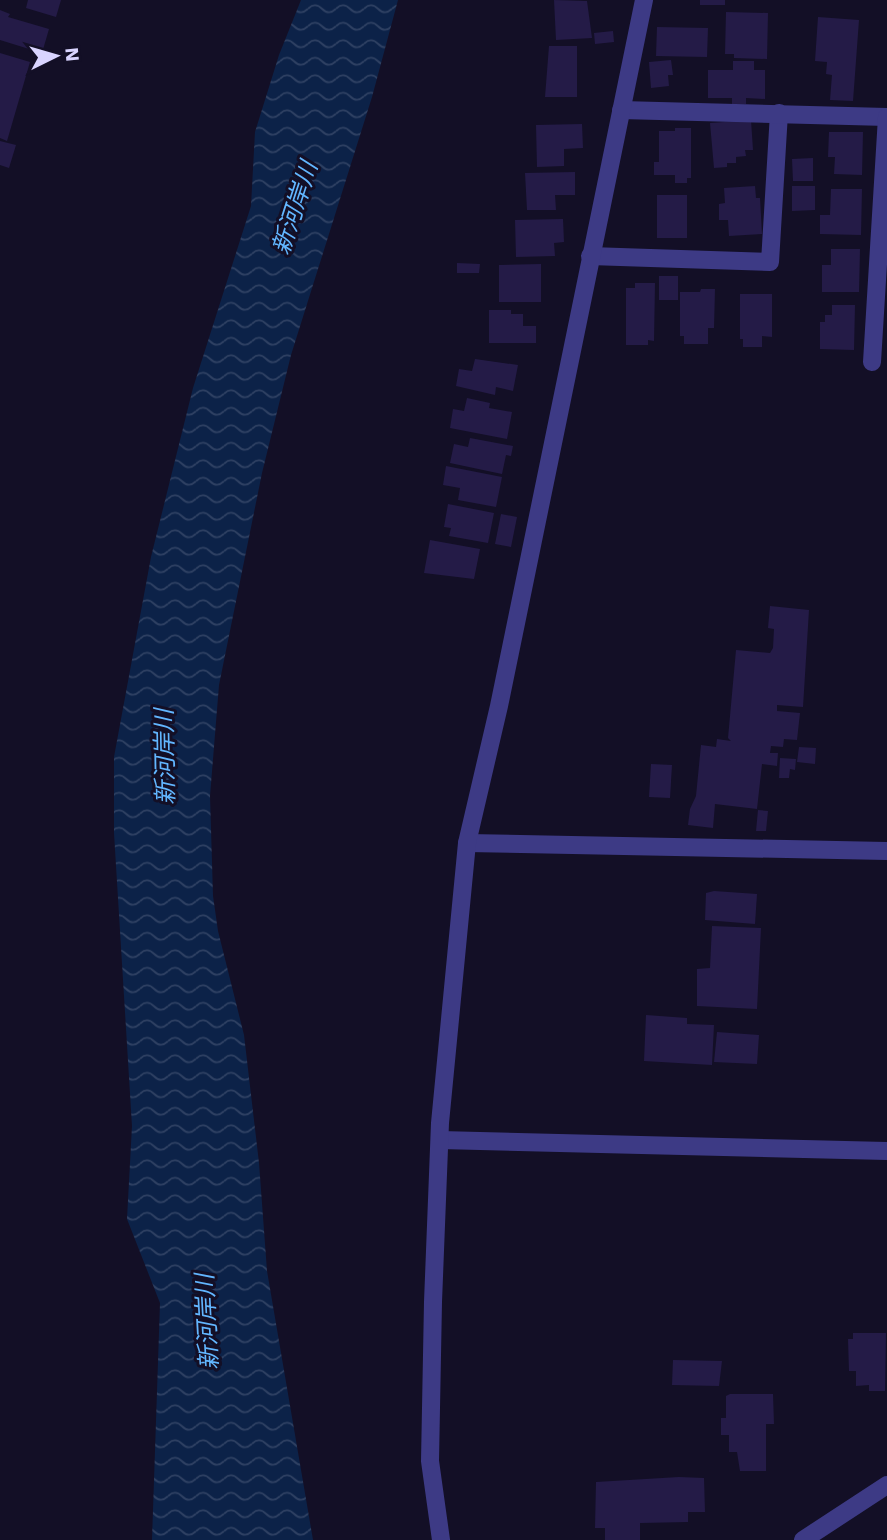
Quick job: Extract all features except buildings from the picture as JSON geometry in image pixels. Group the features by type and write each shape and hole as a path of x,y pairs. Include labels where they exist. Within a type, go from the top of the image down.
{"street":[{"path":"441,1540 430,1461 440,1140 467,843 502,692 644,0"},
{"path":"621,110 887,117 872,362"},
{"path":"590,256 770,262 779,113"},
{"path":"467,843 887,851"},
{"path":"440,1140 887,1151"},
{"path":"803,1540 887,1485"}],"water":[{"name":"新河岸川","path":"301,0 398,0 372,97 291,355 262,473 219,685 210,796 213,896 218,931 244,1035 259,1163 267,1271 313,1540 152,1540 160,1303 127,1219 132,1126 114,833 114,757 151,557 193,388 251,206 255,132 279,55"}]}
